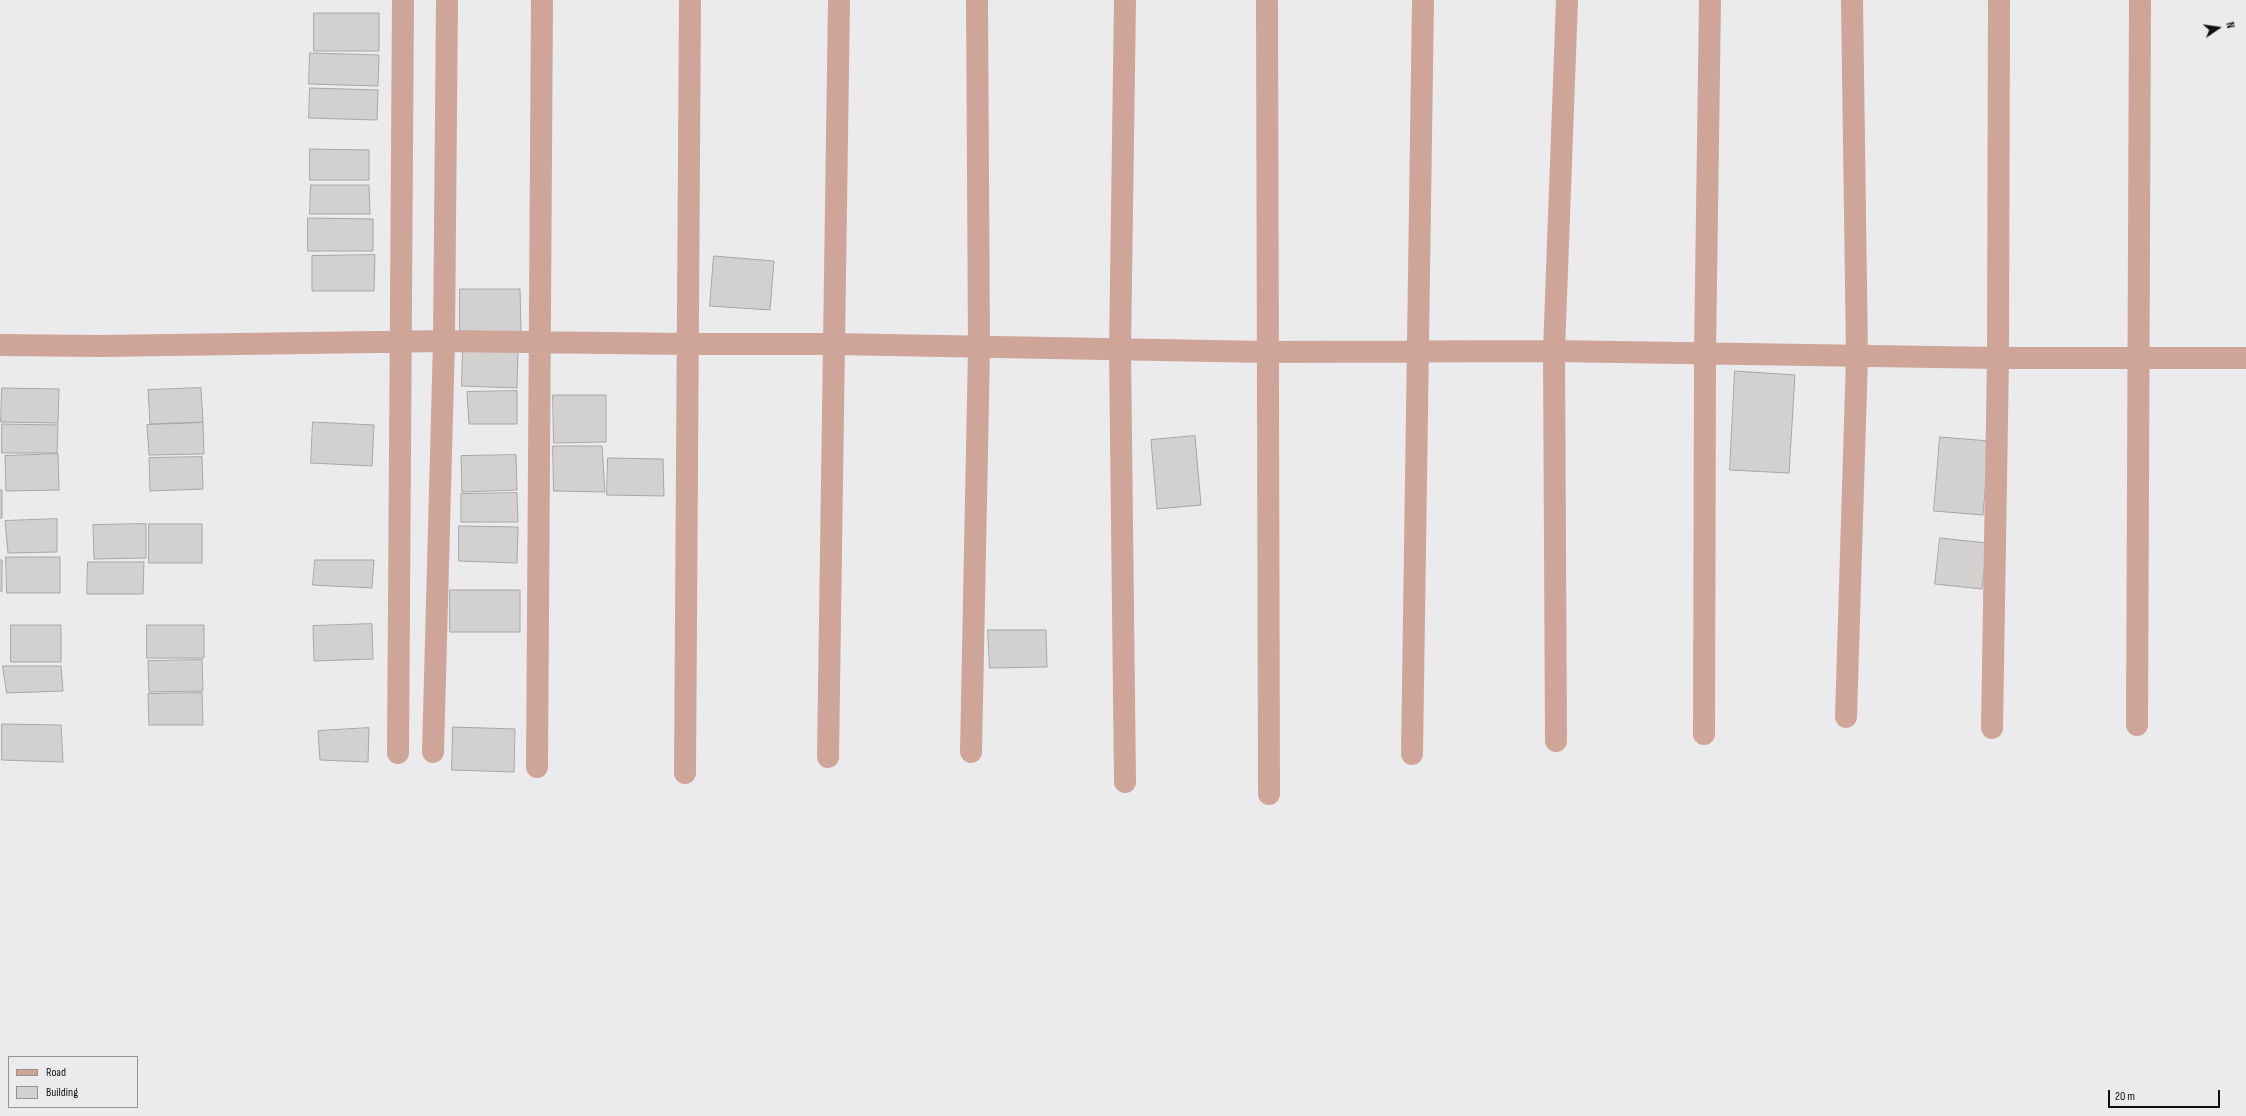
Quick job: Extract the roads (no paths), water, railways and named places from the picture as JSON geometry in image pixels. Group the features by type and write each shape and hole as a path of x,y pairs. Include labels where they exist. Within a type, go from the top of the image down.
{"street":[{"path":"398,753 402,341 402,0"},
{"path":"433,752 444,341 446,0"},
{"path":"537,767 542,0"},
{"path":"685,773 690,0"},
{"path":"828,757 839,0"},
{"path":"971,752 979,348 977,0"},
{"path":"1125,0 1120,350 1125,782"},
{"path":"1268,0 1267,352 1269,794"},
{"path":"1412,754 1420,352 1423,0"},
{"path":"1556,741 1554,351 1567,0"},
{"path":"1704,734 1705,353 1710,0"},
{"path":"1846,717 1856,356 1852,0"},
{"path":"1992,728 1998,358 1999,0"},
{"path":"2137,725 2140,0"},
{"path":"0,345 100,346 444,341 834,344 979,348 1267,352 1554,351 1998,358 2246,358"}]}
